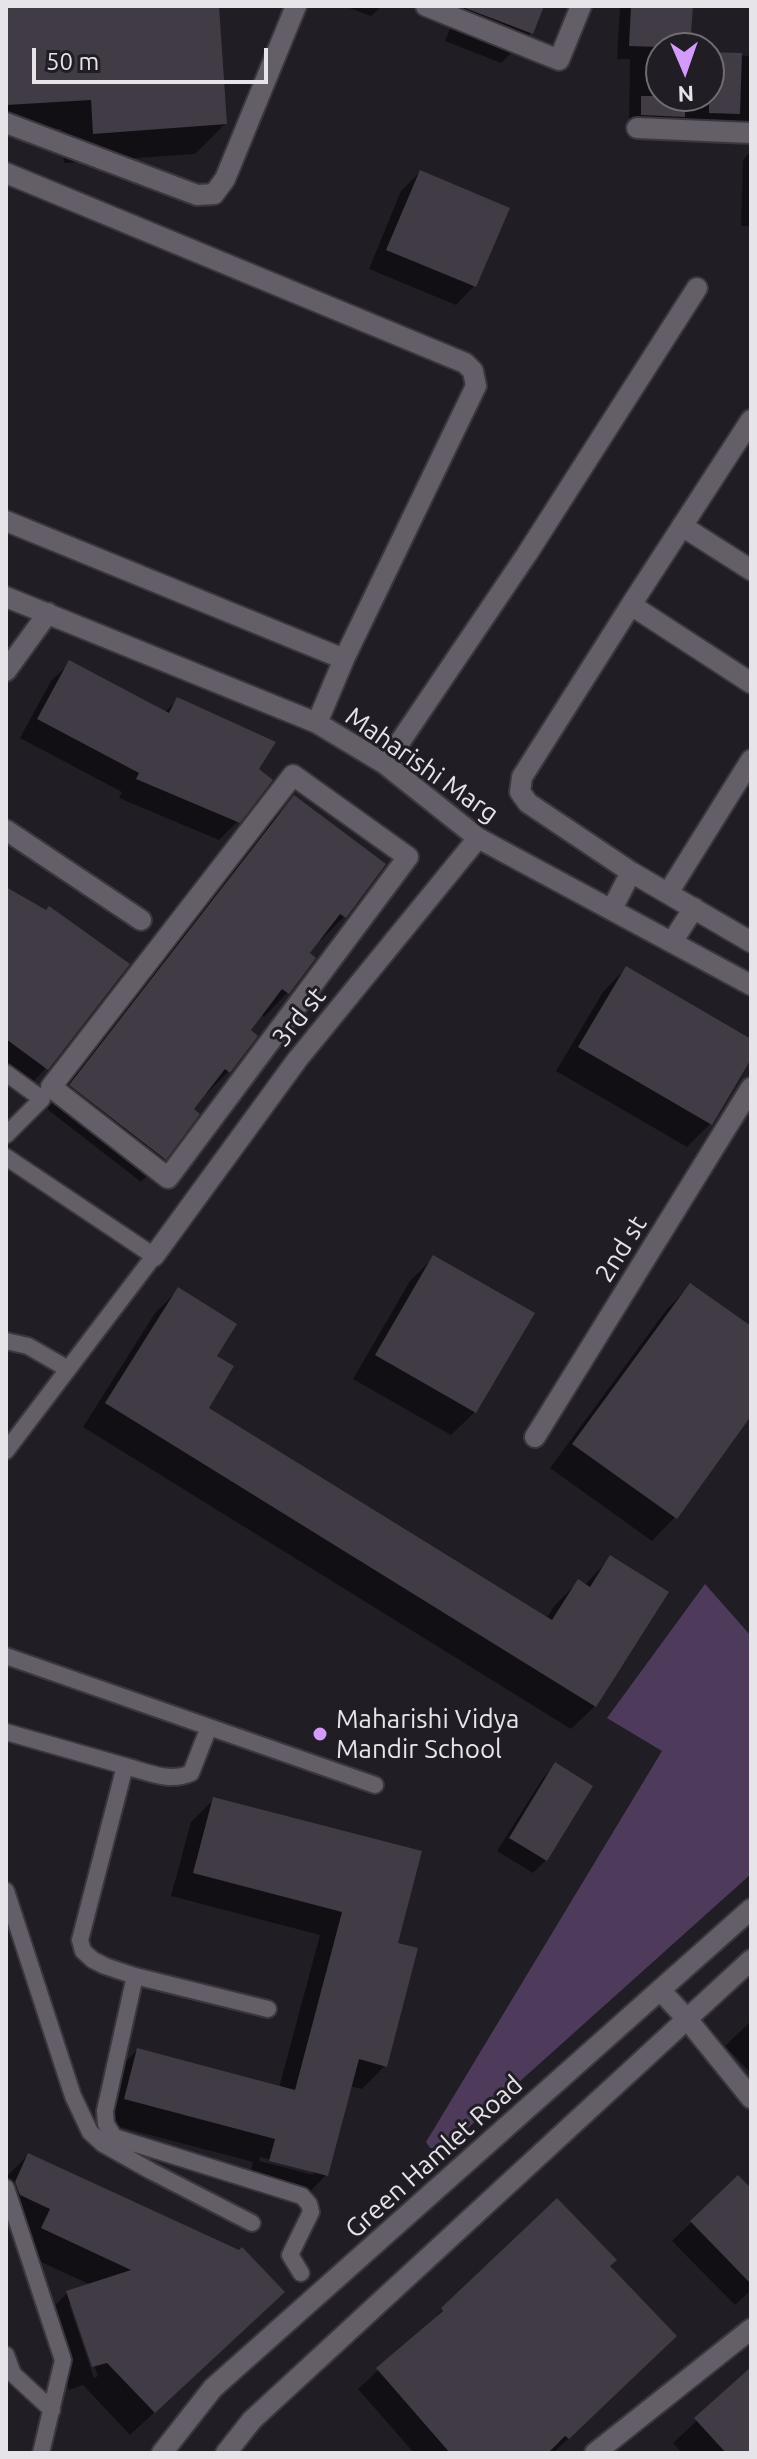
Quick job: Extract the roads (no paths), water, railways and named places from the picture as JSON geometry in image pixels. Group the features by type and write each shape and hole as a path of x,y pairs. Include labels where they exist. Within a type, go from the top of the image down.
{"street":[{"path":"6,123 197,195 214,194 225,179 296,6"},
{"path":"426,6 559,60 581,6"},
{"path":"637,128 751,133"},
{"path":"6,173 465,363 473,371 476,386 344,659 317,723"},
{"path":"385,764 527,554 697,288"},
{"path":"751,420 522,777 520,792 528,803 631,872 751,942"},
{"path":"6,521 344,659"},
{"path":"682,526 751,570"},
{"name":"Maharishi Marg","path":"6,597 317,723 385,764 478,838 751,985"},
{"path":"631,605 751,683"},
{"path":"6,671 48,613"},
{"path":"668,893 751,760"},
{"path":"293,775 408,857 278,1031 168,1178 51,1087 293,775"},
{"path":"6,830 141,920"},
{"name":"3rd st","path":"154,1256 297,1060 478,838"},
{"path":"612,909 631,872"},
{"path":"672,942 694,908"},
{"path":"278,1031 310,1044"},
{"path":"278,1031 297,1060"},
{"name":"2nd st","path":"535,1437 751,1088"},
{"name":"Green Hamlet Road","path":"162,2453 213,2388 751,1909"},
{"path":"226,2453 252,2420 751,1960"},
{"path":"661,1991 751,2098"},
{"path":"595,2453 751,2329"}],"lane":[{"path":"6,1073 42,1099 6,1135"},
{"path":"6,1157 154,1256 6,1451"},
{"path":"6,1341 28,1346 68,1369"},
{"path":"6,1656 375,1785"},
{"path":"6,1732 125,1766 180,1778 191,1773 209,1727"},
{"path":"125,1766 80,1940 83,1951 93,1960 135,1976 268,2009"},
{"path":"6,1891 73,2096 90,2132 127,2158 252,2223"},
{"path":"135,1976 105,2111 106,2124 114,2137 302,2196 311,2212 290,2255 301,2273"},
{"path":"6,2188 63,2360 41,2453"},
{"path":"6,2355 13,2374 52,2410"}],"place":[{"name":"Maharishi Vidya Mandir School","path":"320,1734"}]}
